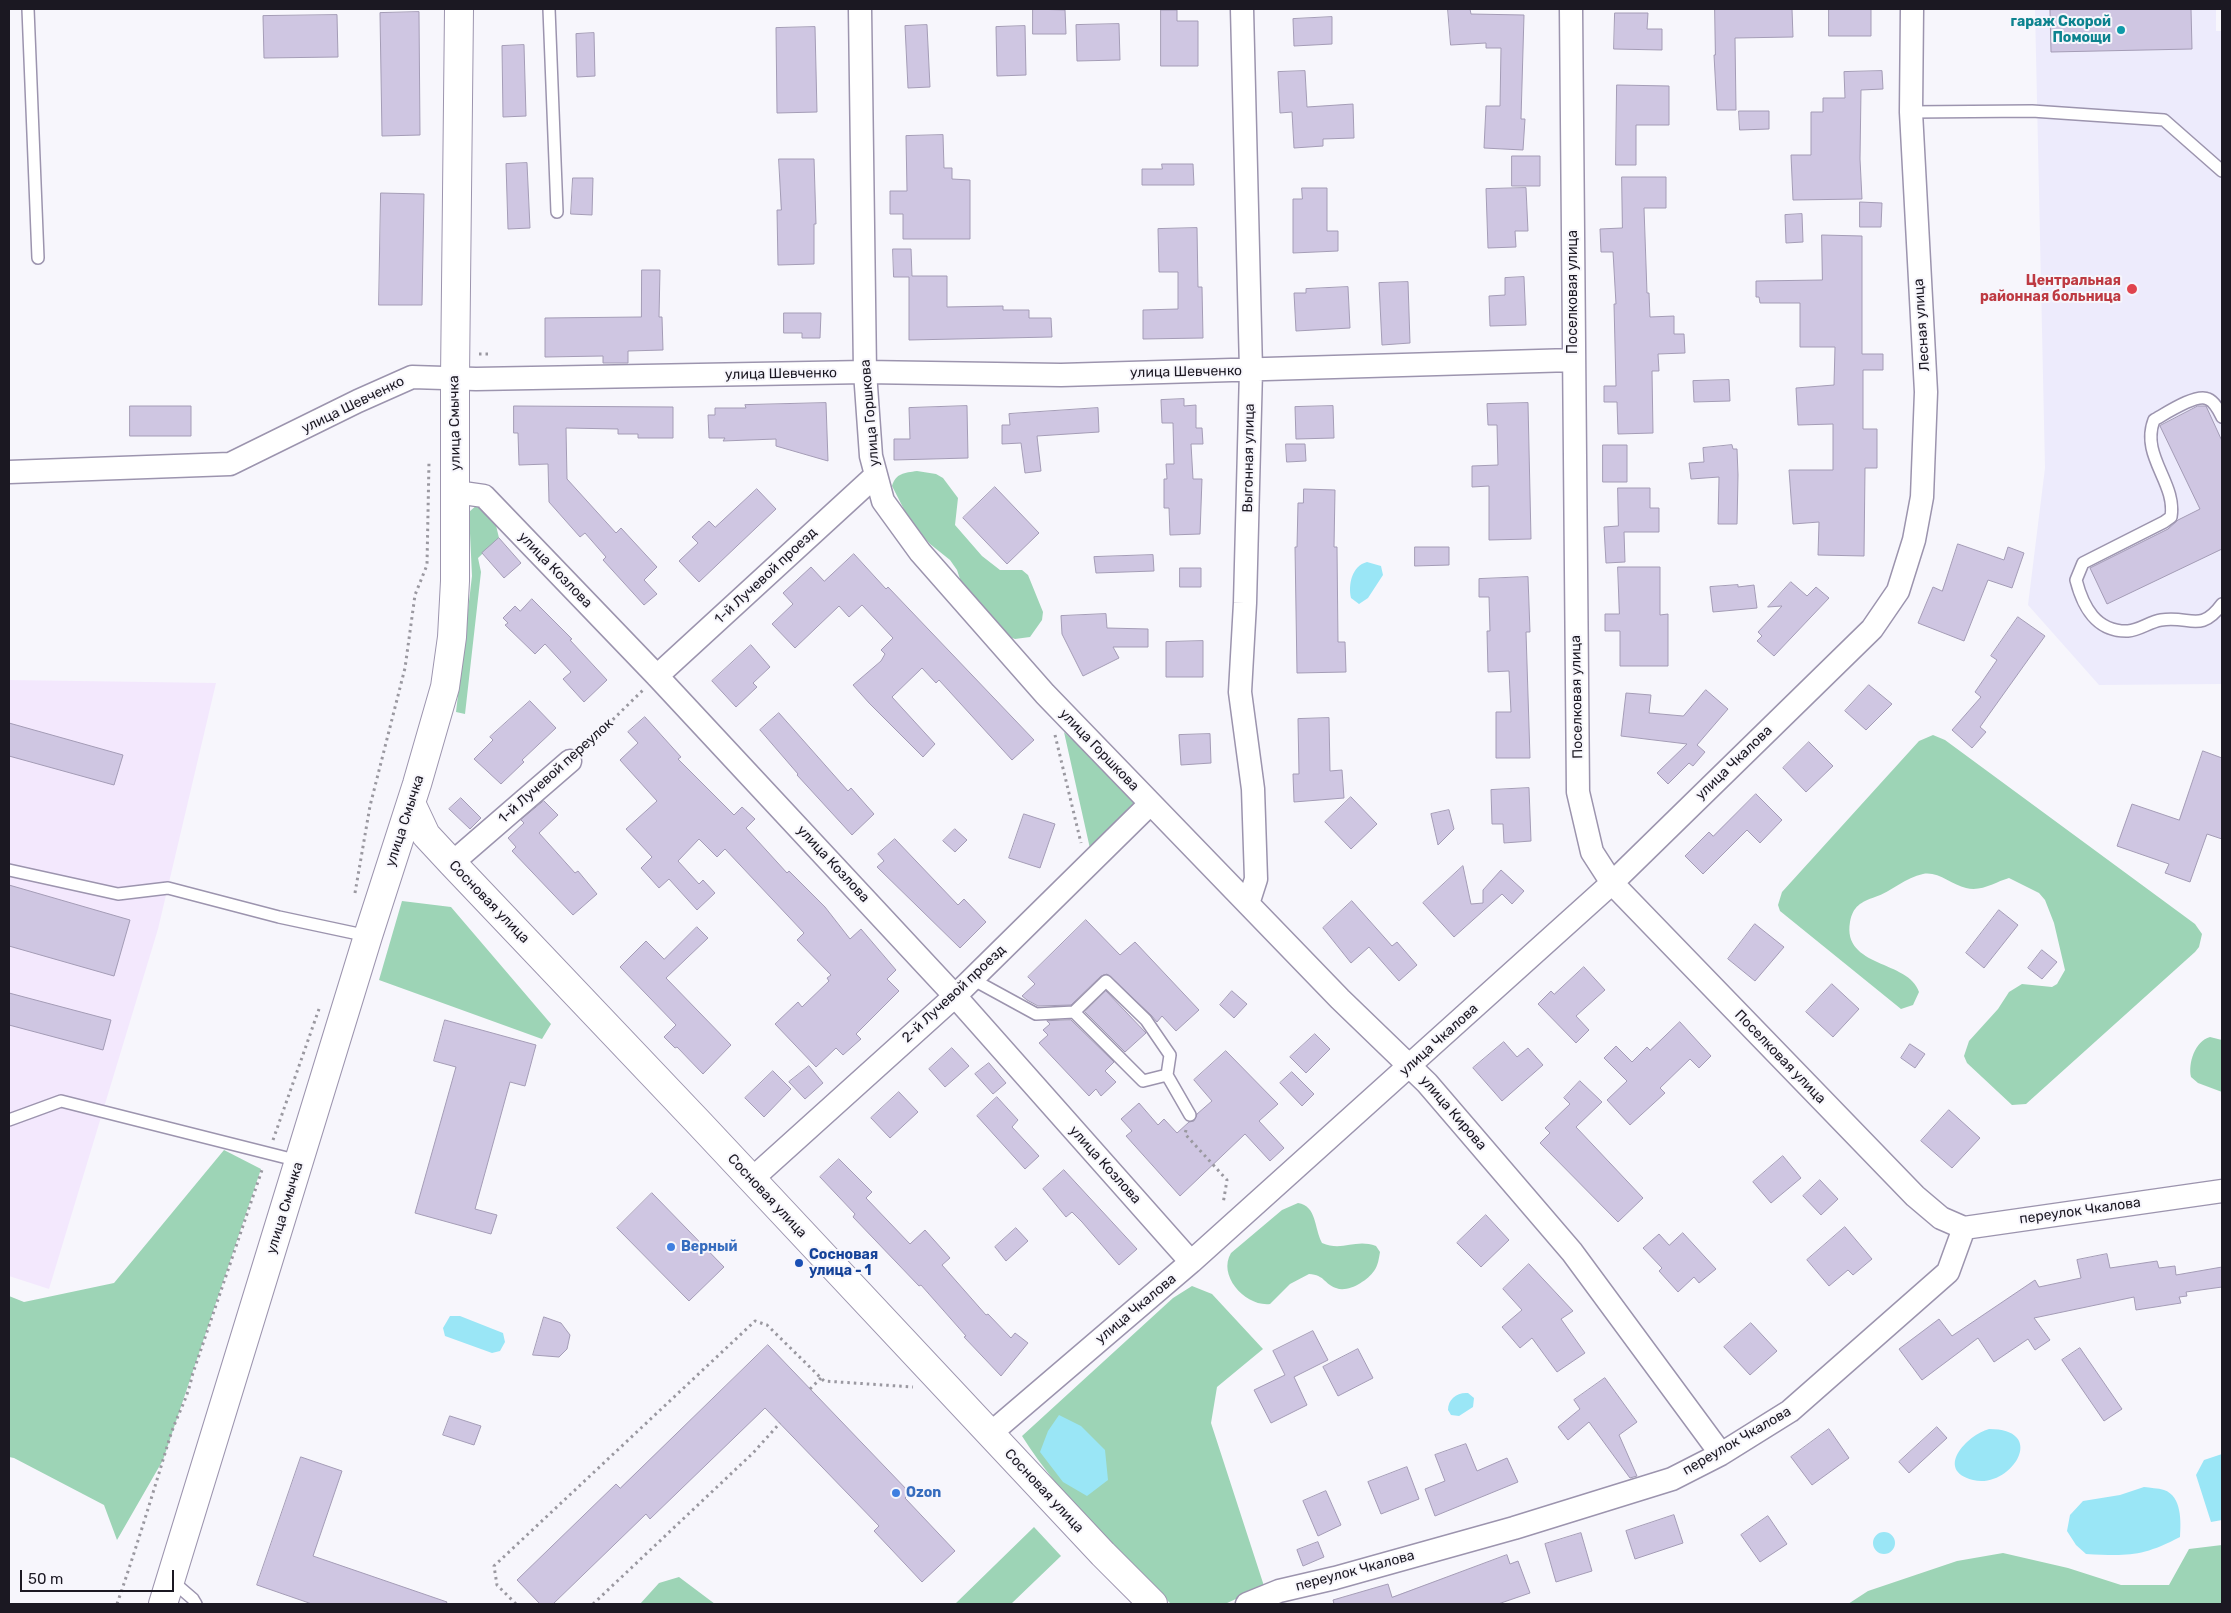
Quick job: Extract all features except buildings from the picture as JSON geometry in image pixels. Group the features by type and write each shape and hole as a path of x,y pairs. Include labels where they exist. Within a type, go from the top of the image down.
{"street":[{"name":"улица Смычка","path":"167,1592 368,936 411,803 445,687 452,637 456,492 455,378 459,9"},
{"name":"улица Горшкова","path":"860,9 865,372 871,456 883,501 920,552 1045,694 1150,804"},
{"name":"Выгонная улица","path":"1242,9 1251,370 1245,603 1240,692 1254,807 1256,879 1248,904"},
{"name":"Поселковая улица","path":"1571,9 1578,792 1592,852 1612,883 1915,1196 1941,1218 1964,1228"},
{"name":"Лесная улица","path":"1872,629 1898,591 1914,540 1922,498 1926,392 1911,112 1912,9"},
{"name":"улица Шевченко","path":"9,472 230,464 358,401 412,377 865,372 1061,375 1573,360"},
{"name":"1-й Лучевой проезд","path":"657,676 875,476"},
{"name":"улица Козлова","path":"456,492 484,496 657,676 955,996 1191,1262"},
{"name":"улица Чкалова","path":"990,1433 1191,1262 1411,1066 1612,883 1872,629"},
{"name":"1-й Лучевой переулок","path":"452,863 570,761"},
{"name":"Сосновая улица","path":"411,803 426,835 752,1179 1102,1554 1153,1604"},
{"name":"улица Кирова","path":"1150,804 1340,1000 1411,1066 1572,1252 1721,1454"},
{"name":"2-й Лучевой проезд","path":"752,1179 955,996 1150,804"},
{"name":"переулок Чкалова","path":"1247,1604 1279,1591 1336,1578 1514,1528 1672,1479 1721,1454 1790,1411 1948,1272 1964,1228 2222,1191"}],"lane":[{"path":"28,9 38,258"},
{"path":"549,9 557,212"},
{"path":"1911,112 2037,111 2164,120 2222,171"},
{"path":"2222,417 2216,406 2208,398 2196,398 2154,420 2149,432 2151,448 2172,506 2171,517 2083,563 2076,580 2089,613 2097,622 2127,631 2144,628 2160,620 2200,622 2213,616 2222,604"},
{"path":"9,870 118,894 168,888 279,918 368,936"},
{"path":"972,979 1036,1014 1074,1012 1106,981 1146,1020 1170,1055 1167,1075 1190,1115"},
{"path":"1074,1012 1143,1081 1167,1075"},
{"path":"9,1120 61,1101 300,1162"},
{"path":"167,1592 193,1599 196,1604"}],"path":[{"path":"355,894 370,806 405,668 414,596 427,565 429,454"},
{"name":"1-й Лучевой переулок","path":"570,761 657,676"},
{"path":"1054,732 1086,866"},
{"path":"117,1604 150,1506 171,1434 189,1393 192,1376 320,1005"},
{"path":"1190,1115 1185,1134 1227,1180 1217,1239"},
{"path":"516,1604 497,1585 494,1566 755,1321 767,1325 824,1381 917,1388"},
{"path":"810,1390 821,1378"},
{"path":"593,1604 753,1452 780,1423"}],"shaded area":[{"name":"Центральная районная больница","path":"2035,9 2216,9 2216,31 2222,31 2222,684 2099,685 2028,605 2045,468"},
{"path":"9,680 216,683 158,929 49,1289 9,1276"}],"green space":[{"path":"917,471 936,474 943,478 958,498 955,525 982,556 1000,570 1022,570 1028,575 1043,612 1042,620 1030,637 1015,639 1007,636 962,585 957,570 950,560 930,544 911,523 892,486 898,476"},
{"path":"478,504 494,517 499,538 478,558 481,572 465,714 456,712 472,576 469,512"},
{"path":"1064,732 1128,791 1133,800 1133,811 1091,853"},
{"path":"1933,735 1945,740 2195,924 2202,934 2199,947 2195,952 2026,1104 2012,1105 1967,1063 1964,1056 1969,1041 1998,1009 2009,992 2022,984 2052,987 2057,984 2065,970 2054,923 2045,900 2039,893 2009,878 1983,888 1972,889 1934,874 1923,874 1911,878 1887,892 1858,905 1853,912 1850,922 1850,937 1856,948 1866,956 1903,974 1913,982 1919,992 1913,1005 1901,1009 1780,911 1778,905 1782,892 1919,741"},
{"path":"402,901 451,907 551,1024 542,1039 379,980"},
{"path":"2210,1037 2222,1040 2222,1092 2198,1083 2191,1077 2190,1071 2194,1053 2200,1043"},
{"path":"224,1150 261,1169 163,1460 117,1540 104,1505 9,1457 9,1296 24,1302 114,1283"},
{"path":"1298,1203 1309,1208 1312,1213 1322,1243 1336,1246 1362,1243 1376,1246 1380,1252 1376,1267 1367,1279 1346,1289 1336,1288 1318,1276 1309,1274 1290,1284 1270,1304 1252,1301 1236,1288 1231,1280 1228,1262 1231,1253 1282,1210"},
{"path":"1192,1286 1212,1294 1263,1349 1217,1387 1211,1423 1264,1586 1225,1604 1171,1604 1073,1503 1022,1436 1173,1298"},
{"path":"1034,1527 1061,1556 1011,1604 955,1604"},
{"path":"2222,1545 2222,1604 1848,1604 1868,1591 1957,1561 2003,1553 2068,1568 2121,1585 2169,1585 2189,1549"},
{"path":"679,1577 715,1604 640,1604 659,1583"}],"water":[{"path":"1367,562 1381,566 1383,575 1368,598 1359,604 1351,598 1352,576 1358,567"},
{"path":"450,1316 460,1316 503,1333 505,1342 500,1351 492,1353 445,1336 443,1328"},
{"path":"1468,1393 1474,1398 1473,1407 1459,1416 1451,1415 1448,1406 1451,1400 1460,1394"},
{"path":"1059,1415 1081,1426 1105,1450 1108,1480 1087,1496 1063,1482 1040,1452 1048,1431"},
{"path":"1989,1429 2007,1432 2017,1438 2020,1448 2018,1458 2000,1476 1987,1481 1973,1480 1962,1475 1956,1469 1955,1461 1964,1445 1972,1438"},
{"path":"2222,1454 2222,1520 2211,1522 2196,1475 2204,1460"},
{"path":"2144,1487 2164,1490 2174,1498 2179,1510 2180,1537 2144,1552 2124,1555 2086,1554 2076,1545 2067,1531 2070,1515 2083,1501 2120,1495"},
{"path":"1884,1532 1892,1535 1895,1543 1892,1551 1884,1554 1876,1551 1873,1543 1876,1535"}],"place":[{"name":"гараж Скорой Помощи","path":"2121,30"},
{"name":"Центральная районная больница","path":"2132,289"},
{"name":"Верный","path":"671,1247"},
{"name":"Сосновая улица - 1","path":"799,1263"},
{"name":"Ozon","path":"896,1493"}]}
